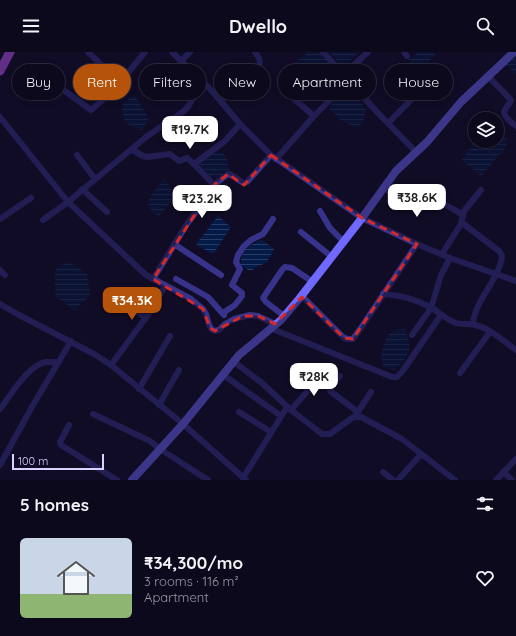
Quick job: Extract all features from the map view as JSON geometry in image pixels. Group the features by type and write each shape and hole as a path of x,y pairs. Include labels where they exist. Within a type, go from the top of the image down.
{"main road":[{"path":"0,71 10,52"}],"street":[{"path":"88,52 100,64"},
{"path":"131,71 145,52"},
{"path":"172,52 184,64"},
{"path":"181,61 190,52"},
{"path":"221,101 258,68 260,60 255,52"},
{"path":"323,52 333,64"},
{"path":"355,64 368,52"},
{"path":"132,480 183,424 239,354 284,316 302,296 396,171 434,134 461,102 514,52"},
{"path":"488,76 511,100 510,104 503,112 505,117 516,126"},
{"path":"206,85 240,124 271,155 362,218 416,244 450,258 516,281"},
{"path":"76,100 90,110 103,100"},
{"path":"42,220 68,202 146,137 184,111 192,100"},
{"path":"295,100 314,116"},
{"path":"276,159 314,116 330,100"},
{"path":"366,100 416,152"},
{"path":"388,123 411,100"},
{"path":"0,117 68,202 138,268 153,279 191,299 203,309 212,330 219,330 229,321 243,316 258,316 273,326 392,377 397,377 441,315"},
{"path":"194,164 226,141 240,124"},
{"path":"132,150 147,157 170,154 179,161 187,158 214,185"},
{"path":"77,155 95,179"},
{"path":"153,279 174,244 211,192 214,185 228,174 231,174 241,182 247,182 271,155"},
{"path":"384,188 416,209 420,209 429,204 448,206 501,252 502,259 496,274 475,311 473,324"},
{"path":"82,189 107,212"},
{"path":"442,254 462,218 464,211 481,190"},
{"path":"0,219 31,198"},
{"path":"320,211 330,228 344,242"},
{"path":"223,313 235,305 242,296 242,293 232,285 240,269 236,262 238,255 249,242 263,234 273,220"},
{"path":"301,232 332,257"},
{"path":"174,244 221,275"},
{"path":"302,296 344,338 350,340 357,334 416,244"},
{"path":"412,335 431,308 441,275 450,258"},
{"path":"284,316 266,302 264,298 284,267 289,267 313,282"},
{"path":"0,270 5,275"},
{"path":"176,279 208,297 229,321"},
{"path":"111,365 146,318 165,286"},
{"path":"383,294 407,298 431,308 456,323 473,324 482,327 516,350"},
{"path":"116,296 146,318"},
{"path":"0,304 71,341 111,365 183,424 244,479 281,416 324,372"},
{"path":"460,372 490,332"},
{"path":"139,389 170,336"},
{"path":"0,465 71,341"},
{"path":"0,409 20,382 34,367 46,362 59,362"},
{"path":"233,362 262,383 316,431 326,435 330,434 357,414 371,392"},
{"path":"159,405 179,370"},
{"path":"222,374 281,416"},
{"path":"340,376 330,388 330,391 357,414 393,434 455,480"},
{"path":"239,412 271,432"},
{"path":"93,414 145,438 208,480"},
{"path":"69,425 60,442 60,445 117,480"},
{"path":"398,480 421,454"},
{"path":"496,480 516,459"},
{"path":"383,472 393,480"},
{"path":"503,472 512,480"}],"highlighted area":[{"path":"271,155 362,218 417,244 353,339 344,338 302,297 275,324 258,316 243,316 215,331 210,328 203,309 153,279 214,185 228,174 244,185"}],"water":[{"path":"308,52 319,52 330,64 293,64"},
{"path":"329,52 359,52 347,64 339,64"},
{"path":"419,52 433,52 436,55 425,64 408,64 408,60"},
{"path":"516,52 516,74 504,63"},
{"path":"134,95 149,118 143,130 132,127 124,118 123,103 127,100 131,100 131,97"},
{"path":"334,100 359,100 366,111 362,124 355,127 340,120 329,108"},
{"path":"504,135 507,138 506,147 481,176 462,160 470,148 504,148"},
{"path":"213,151 222,152 228,161 229,170 219,180 208,175 198,163"},
{"path":"164,179 171,190 172,199 159,216 151,211 148,203 151,195"},
{"path":"218,216 231,227 214,253 210,253 196,244"},
{"path":"262,240 274,249 267,262 250,271 241,265 242,255 246,248"},
{"path":"68,262 87,273 90,295 75,310 56,297 56,269"},
{"path":"405,329 409,342 407,356 404,361 394,370 383,367 381,353 387,336 395,330"}]}
